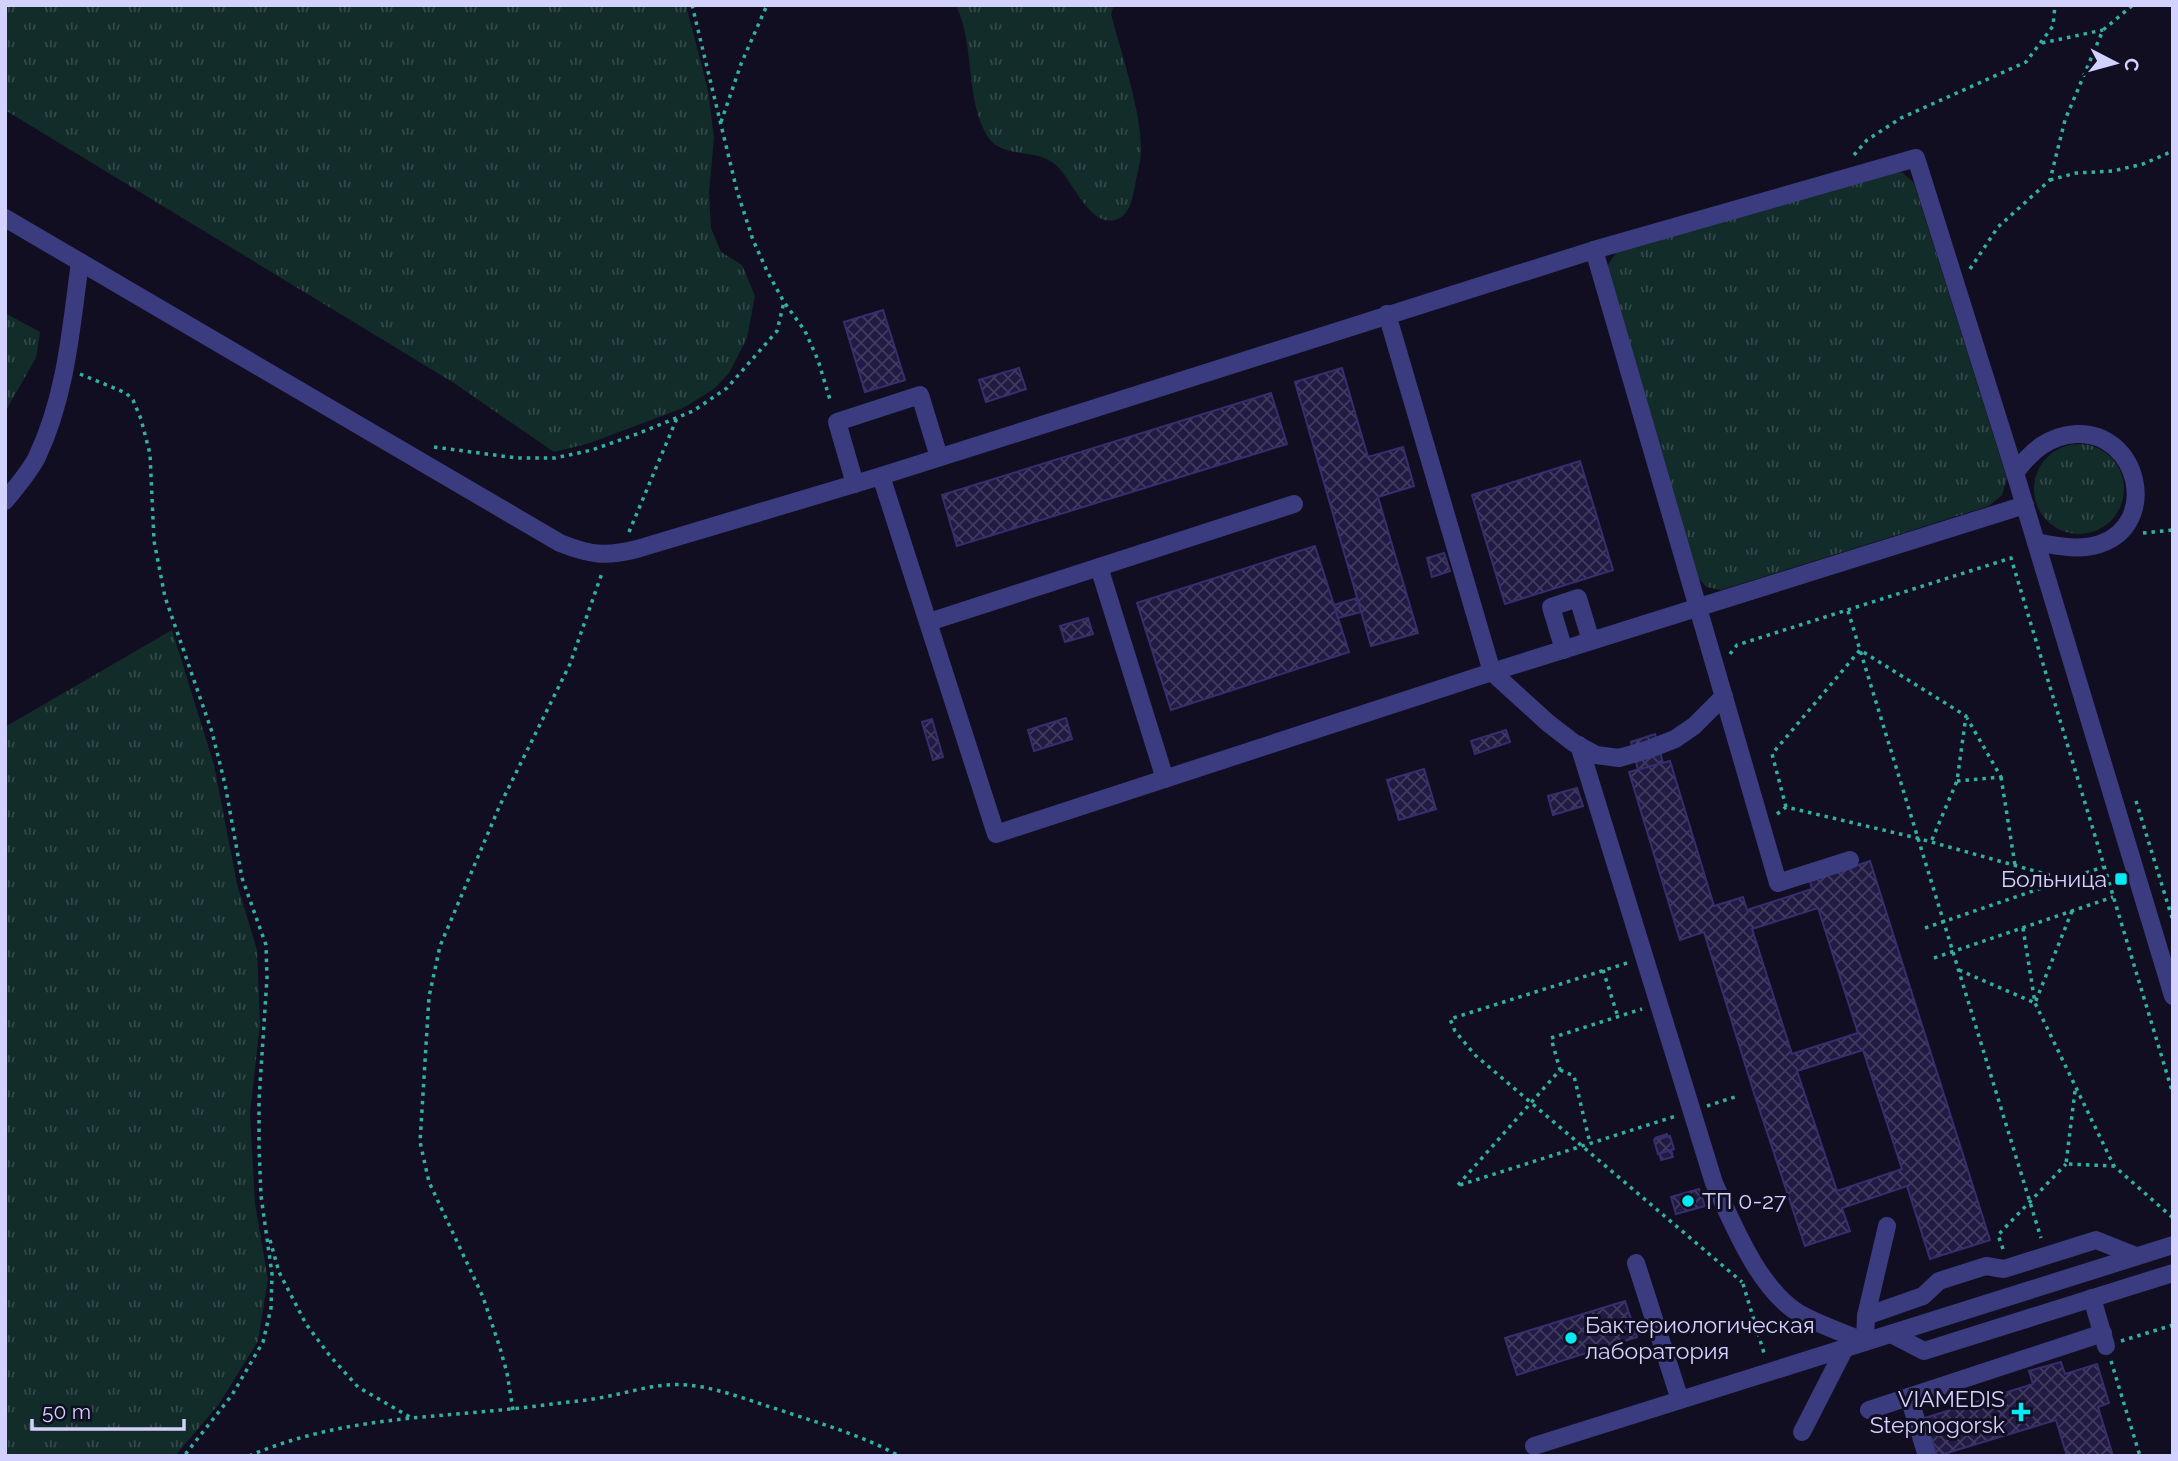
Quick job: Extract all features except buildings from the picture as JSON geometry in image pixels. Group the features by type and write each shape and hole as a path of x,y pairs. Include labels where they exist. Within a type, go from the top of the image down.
{"street":[{"path":"5,218 560,544 583,552 609,554 650,545 881,476 1594,250 1916,158 2025,505 2173,996"},
{"path":"1594,250 1778,883 1850,860"},
{"path":"5,501 36,460 57,408 80,262"},
{"path":"1387,314 1492,671 1548,723 1579,745 1596,755 1619,758 1675,739 1694,726 1724,696"},
{"path":"855,484 837,422 920,395 939,457"},
{"path":"2015,473 2037,448 2051,439 2085,434 2102,438 2116,446 2127,460 2133,478 2136,494 2134,509 2120,532 2110,539 2089,546 2069,547 2036,542"},
{"path":"881,476 996,834 1492,671 2025,505"},
{"path":"929,622 1294,504"},
{"path":"1099,568 1165,779"},
{"path":"1563,650 1551,607 1578,598 1591,641"},
{"path":"1579,745 1714,1183 1744,1248 1771,1288 1798,1313 1865,1342"},
{"path":"1865,1342 1866,1316 1887,1226"},
{"path":"1866,1316 1923,1296 1939,1281 1986,1266 2004,1269 2096,1240 2136,1256"},
{"path":"1534,1446 2173,1244"},
{"path":"1636,1263 1680,1401"},
{"path":"1891,1334 1924,1351 2173,1273"},
{"path":"1869,1410 2104,1340 2092,1298"},
{"path":"1802,1432 1845,1348"},
{"path":"1909,1397 1927,1456"}],"path":[{"path":"692,5 737,191 753,240 784,302 804,331 818,360 837,422"},
{"path":"720,124 741,64 767,5"},
{"path":"1833,181 1867,139 1901,118 2026,62 2053,26 2054,5"},
{"path":"2050,180 2065,120 2103,30 2133,5"},
{"path":"2040,43 2103,30"},
{"path":"1957,289 1998,228 2050,180 2076,173 2113,171 2143,164 2173,151"},
{"path":"424,445 517,458 555,458 592,450 677,418 693,411 727,388 777,331 784,302"},
{"path":"65,368 126,393 133,400 141,419 150,454 153,541 165,597 212,732 225,784 242,878 266,945 267,990 259,1100 261,1196 272,1274 271,1308 263,1342 233,1395 184,1456"},
{"path":"513,1410 507,1373 483,1297 429,1182 420,1142 429,997 440,946 500,805 570,664 609,554 629,533 677,418"},
{"path":"2120,532 2173,530"},
{"path":"1725,661 1737,645 2011,558 2173,1094"},
{"path":"1848,611 2043,1247"},
{"path":"1860,649 1966,716 2001,777 2015,865"},
{"path":"1764,758 1772,754 1860,649"},
{"path":"1931,842 1957,781 1966,716"},
{"path":"1772,754 1786,807"},
{"path":"1957,781 2001,777"},
{"path":"2136,801 2173,921"},
{"path":"1770,818 1786,807 1917,838 2067,880"},
{"path":"1925,928 2104,867"},
{"path":"1934,958 2113,897"},
{"path":"2035,1003 2072,911"},
{"path":"2023,928 2035,1003 2114,1166 2173,1218"},
{"path":"1628,963 1450,1018 1455,1031 1475,1055 1743,1284"},
{"path":"1958,969 2035,1003"},
{"path":"1604,970 1618,1017"},
{"path":"1590,1143 1574,1076 1560,1070 1550,1038 1654,1006"},
{"path":"1560,1070 1458,1185 1685,1113"},
{"path":"2004,1252 1998,1235 2066,1164 2076,1088"},
{"path":"1698,1109 1738,1096"},
{"path":"2066,1164 2114,1166"},
{"path":"267,1231 279,1272 300,1313 330,1356 358,1387 410,1417"},
{"path":"2104,1340 2140,1456"},
{"path":"250,1456 280,1443 329,1430 410,1417 513,1410 600,1398 659,1385 689,1385 732,1395 867,1439 899,1456"}],"green space":[{"path":"5,5 686,5 708,90 714,138 709,192 711,228 721,252 742,265 755,296 747,338 729,373 714,389 683,408 590,443 554,452 454,383 5,110"},
{"path":"956,5 1114,5 1111,14 1134,99 1141,149 1133,197 1122,217 1112,221 1098,217 1085,204 1062,171 1048,160 1009,150 992,142 979,119 966,37"},
{"path":"1889,170 1903,173 1914,183 2007,479 2002,495 1989,506 1721,590 1707,587 1696,576 1607,266 1617,252"},
{"path":"5,313 40,332 36,358 5,412"},
{"path":"2079,444 2096,448 2111,457 2120,472 2124,489 2120,506 2111,521 2096,530 2079,534 2062,530 2047,521 2038,506 2034,489 2038,472 2047,457 2062,448"},
{"path":"172,630 214,765 237,884 257,950 260,1024 250,1113 255,1204 268,1279 258,1341 219,1404 175,1456 5,1456 5,727"}],"place":[{"name":"Больница","path":"2121,879"},
{"name":"ТП 0-27","path":"1688,1201"},
{"name":"Бактериологическая лаборатория","path":"1571,1338"},
{"name":"VIAMEDIS Stepnogorsk","path":"2021,1412"}]}
